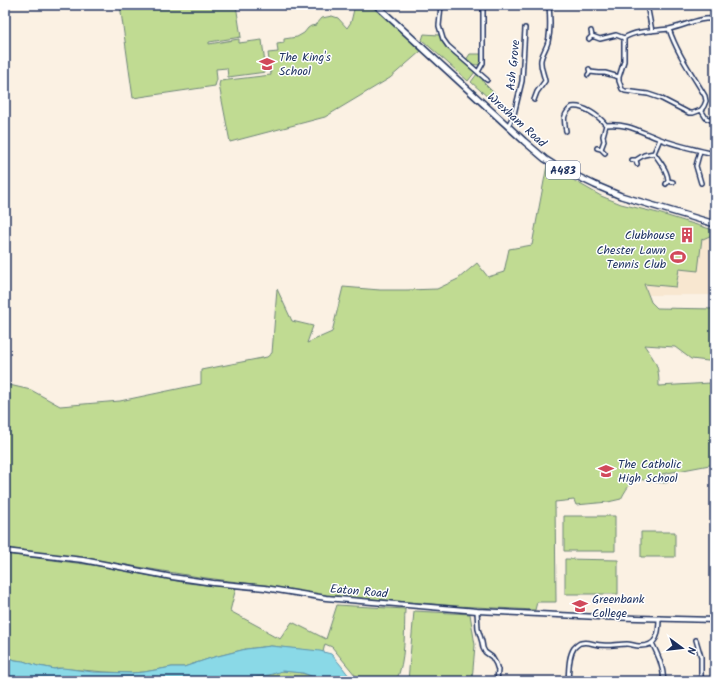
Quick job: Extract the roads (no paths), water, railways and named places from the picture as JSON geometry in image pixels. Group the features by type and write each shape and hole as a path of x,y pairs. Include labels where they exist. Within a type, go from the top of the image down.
{"highway":[{"name":"Wrexham Road","path":"376,5 524,142 545,159 566,172 621,196 715,224"}],"street":[{"path":"441,5 439,26 443,39 448,46 487,80"},
{"path":"478,72 483,66 483,5"},
{"path":"530,95 535,98 537,92 545,81 541,60 548,42 550,24 549,5"},
{"path":"647,5 652,31"},
{"path":"591,31 590,37 603,39 616,35 624,38 632,34 669,29 703,19 715,20 715,36"},
{"path":"544,25 550,24"},
{"name":"Ash Grove","path":"508,126 514,114 522,81 525,28"},
{"path":"624,38 624,61 619,77 620,86 622,89 625,91 648,94 689,112 697,112 704,106 706,101 705,96 678,53 669,29"},
{"path":"588,76 590,70 619,77"},
{"path":"566,131 564,116 572,107 581,107 598,116 606,125 603,136 604,141 599,149 605,153"},
{"path":"701,110 706,118 711,120"},
{"path":"606,125 620,124 660,139 715,154"},
{"path":"559,125 564,125"},
{"path":"654,153 660,139"},
{"path":"700,151 696,166 701,183"},
{"path":"637,164 634,160 644,155 654,153"},
{"path":"654,153 664,167 668,177 667,183 673,182"},
{"name":"Eaton Road","path":"5,551 83,560 172,577 265,588 313,597 477,611 715,620"},
{"path":"477,611 478,629 483,648 492,657 496,664 498,670 497,681"},
{"path":"582,681 568,680 570,657 574,648 582,643 605,646 628,644 646,646 655,640 658,632 659,618"},
{"path":"698,641 702,665 701,681"},
{"path":"652,643 660,659 664,681"}],"water":[{"path":"271,646 320,651 331,654 353,681 319,681 314,677 303,673 282,671 269,675 228,681 5,681 5,657 54,669 63,668 93,672 131,673 172,667 184,667 214,657 246,649"}],"place":[{"name":"The King's School","path":"267,64"},
{"name":"Clubhouse","path":"687,235"},
{"name":"Chester Lawn Tennis Club","path":"678,257"},
{"name":"The Catholic High School","path":"606,471"},
{"name":"Greenbank College","path":"580,606"}]}
